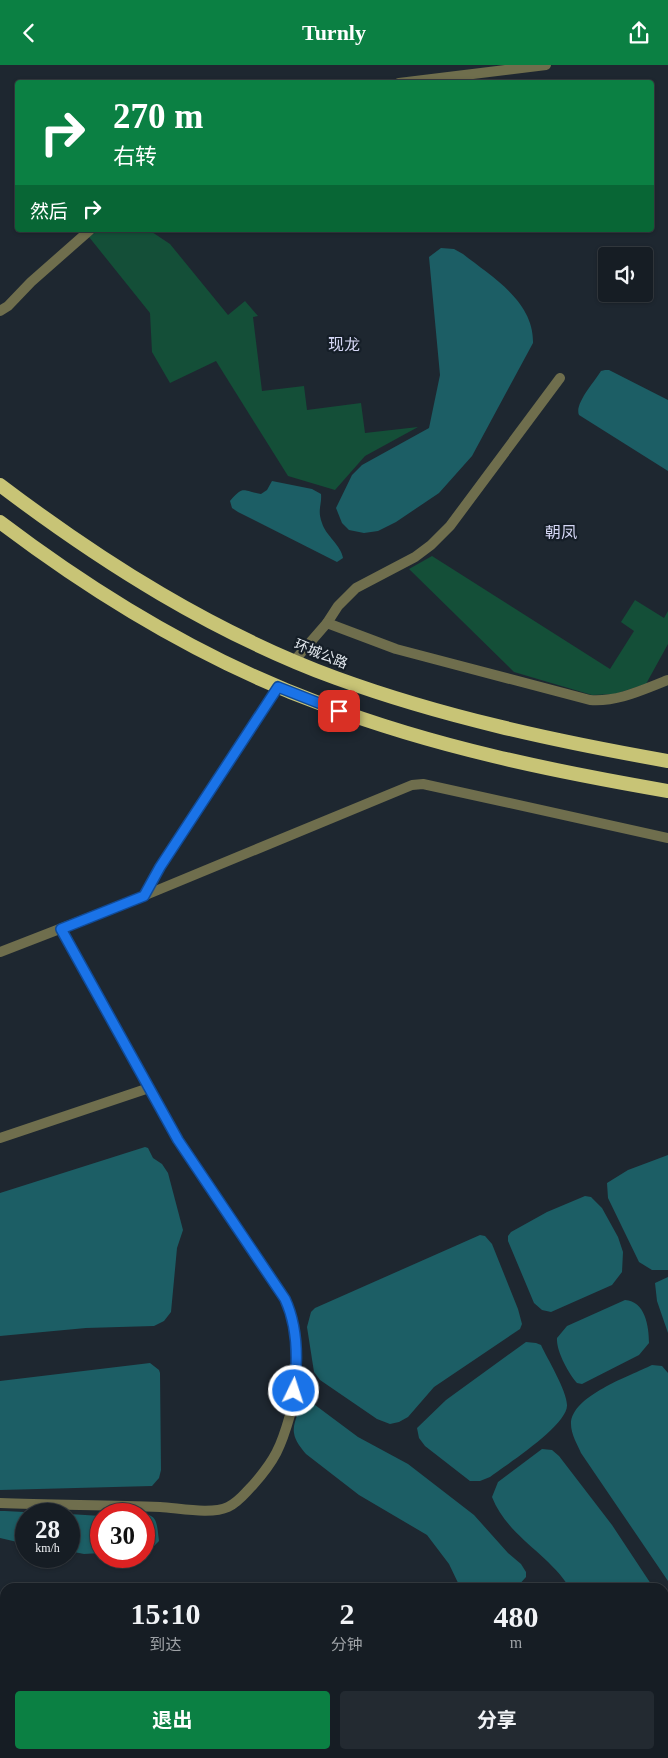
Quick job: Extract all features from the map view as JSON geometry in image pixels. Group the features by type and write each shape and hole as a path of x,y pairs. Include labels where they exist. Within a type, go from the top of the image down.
{"highway":[{"name":"环城公路","path":"0,485 85,546 153,590 206,619 294,661 393,698 447,713 554,739 668,761"},
{"path":"0,522 68,571 138,615 184,641 278,687 350,714 432,740 548,769 668,791"}],"street":[{"path":"424,80 546,65"},
{"path":"0,311 8,306 31,282 88,232"},
{"path":"294,661 327,623 338,606 356,588 415,557 431,545 450,526 560,378"},
{"path":"327,623 396,649 590,700 604,701 625,697 668,680"},
{"path":"144,896 160,867 278,687"},
{"path":"0,952 144,896 394,791 419,784 668,838"},
{"path":"0,1503 162,1507 216,1511 229,1507 239,1500 269,1466 282,1441 292,1407 296,1376 294,1328 291,1313 285,1299 178,1140 61,929"},
{"path":"0,1138 149,1088"}],"green space":[{"path":"96,232 152,232 170,244 228,315 245,301 258,316 253,317 262,391 304,386 307,410 361,403 365,433 418,427 365,456 335,490 288,476 216,361 170,383 152,352 150,313 89,237"},
{"path":"432,556 610,669 634,631 621,622 635,600 664,618 668,611 668,644 646,684 615,694 592,695 514,672 409,569"}],"water":[{"path":"441,248 454,249 463,254 509,291 527,315 533,343 472,456 439,493 396,522 378,531 364,533 349,530 342,523 336,508 352,475 362,465 429,428 440,375 429,257"},
{"path":"609,370 668,400 668,471 579,415 578,410 582,399 601,371"},
{"path":"272,481 312,489 321,494 320,511 322,523 342,553 343,558 337,562 232,508 230,501 238,493 244,490 261,494 267,490"},
{"path":"145,1147 148,1148 153,1158 162,1164 168,1173 183,1230 177,1248 171,1312 164,1321 154,1326 86,1328 0,1336 0,1193"},
{"path":"668,1155 668,1270 652,1270 639,1262 608,1198 607,1183 628,1170"},
{"path":"585,1196 591,1197 602,1208 618,1237 623,1252 622,1272 612,1285 551,1312 542,1310 534,1303 508,1241 508,1236 511,1232 547,1212"},
{"path":"480,1235 485,1236 492,1244 518,1309 522,1324 520,1329 434,1387 408,1417 399,1422 390,1424 377,1419 320,1380 314,1372 307,1327 311,1312 315,1308"},
{"path":"668,1277 668,1333 657,1301 655,1283"},
{"path":"625,1300 632,1301 644,1315 647,1322 649,1343 639,1355 582,1384 577,1383 564,1362 557,1338 567,1326"},
{"path":"526,1342 541,1345 564,1392 567,1405 565,1413 558,1423 535,1444 490,1477 480,1481 470,1481 425,1446 419,1438 417,1428 446,1400"},
{"path":"150,1363 160,1373 161,1470 159,1478 152,1486 0,1490 0,1381"},
{"path":"652,1365 662,1366 668,1373 668,1581 581,1453 571,1428 574,1414 591,1396 603,1388"},
{"path":"307,1399 358,1437 408,1464 474,1515 508,1553 521,1564 526,1572 526,1577 521,1583 458,1583 449,1564 427,1535 359,1495 304,1452 298,1444 294,1433 294,1424"},
{"path":"542,1449 552,1450 559,1456 612,1525 650,1583 566,1583 561,1575 518,1534 499,1511 492,1497 498,1482"},
{"path":"0,1511 15,1512 15,1541 0,1538"},
{"path":"80,1515 90,1515 90,1554 80,1553"},
{"path":"155,1520 157,1526 159,1541 155,1545"}],"district":[{"name":"现龙","path":"344,344"},
{"name":"朝凤","path":"561,532"}],"route":[{"path":"294,1391 296,1376 294,1328 291,1313 285,1299 178,1140 61,929 144,896 160,867 278,687 339,711"}]}
